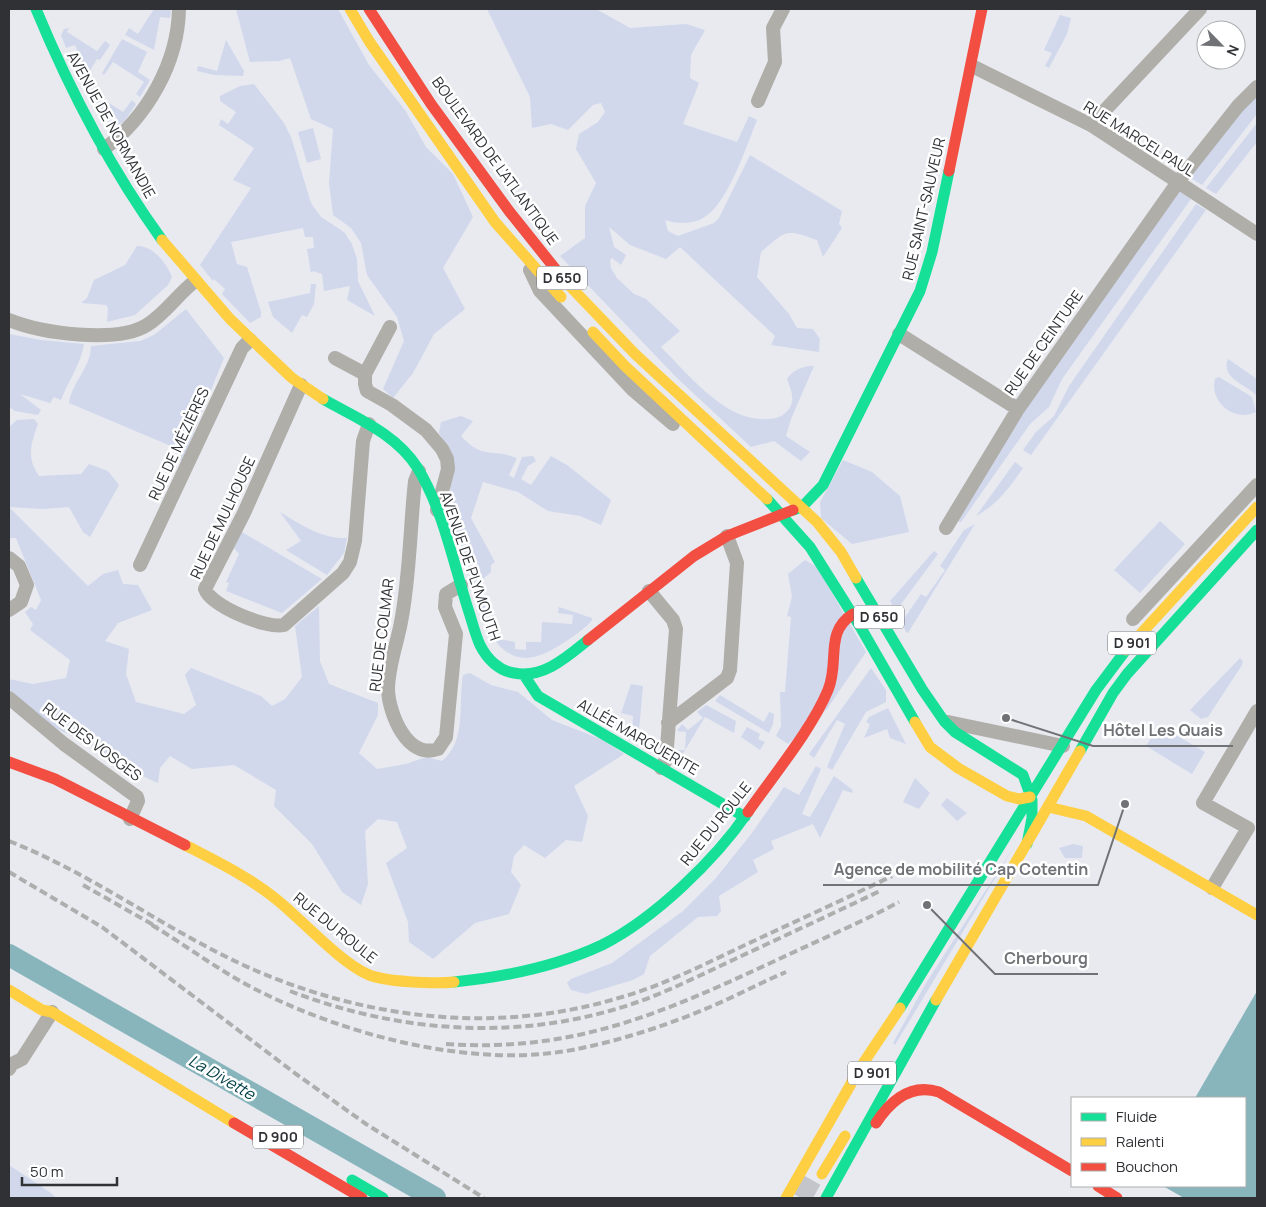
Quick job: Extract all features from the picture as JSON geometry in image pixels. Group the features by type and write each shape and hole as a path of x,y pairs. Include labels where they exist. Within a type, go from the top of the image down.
{"main road":[{"name":"AVENUE DE NORMANDIE","path":"36,9 59,68 140,209 195,281 250,340"},
{"name":"D 650","path":"350,9 418,114 495,222 525,258"},
{"name":"BOULEVARD DE L'ATLANTIQUE","path":"369,9 431,104 509,211 561,277 635,354 802,507"},
{"name":"RUE SAINT-SAUVEUR","path":"802,507 823,485 920,291 932,252 972,66 982,9"},
{"name":"AVENUE DE PLYMOUTH","path":"250,340 301,385 369,424 400,446 420,471 437,510 480,645 486,657 504,670 524,675"},
{"name":"D 650","path":"735,467 810,547 853,614 930,747 942,757 1001,793 1016,799 1030,797 1048,807"},
{"name":"D 650","path":"802,507 842,552 922,689 944,721 955,732 1023,775 1028,782 1030,797"},
{"path":"524,675 546,670 559,663 694,556 727,536 802,507"},
{"name":"D 901","path":"786,1198 860,1068 923,974 1014,821 1063,746 1096,690 1118,660 1257,508"},
{"name":"D 901","path":"826,1198 892,1076 1119,684 1254,540"},
{"name":"RUE DU ROULE","path":"9,762 54,779 216,861 274,898 343,957 368,975 432,984 465,983 529,971 603,944 657,909 720,847 744,817 818,711 829,689 833,673 836,632 842,621 853,614"},
{"name":"ALLÉE MARGUERITE","path":"524,675 538,696 744,817"},
{"name":"D 650","path":"1001,793 1014,808 1014,821"},
{"path":"1027,844 1033,818 1030,797"},
{"path":"1048,807 1086,816 1257,915"},
{"name":"D 901","path":"879,1061 917,994 923,974"},
{"name":"D 900","path":"9,977 37,995 52,1012 170,1082 188,1096 353,1196"},
{"name":"D 900","path":"9,990 42,1010 52,1012"},
{"name":"D 901","path":"876,1083 892,1076"},
{"name":"D 900","path":"170,1082 192,1088 383,1198"},
{"path":"864,1130 874,1125 890,1102 914,1091 930,1089 939,1092 1071,1170"},
{"path":"819,1173 846,1126"},
{"path":"1100,1187 1117,1198"}],"street":[{"path":"104,149 133,124 156,88 174,47 179,9"},
{"path":"758,101 775,62 773,28 783,9"},
{"path":"1090,125 1200,9"},
{"name":"RUE MARCEL PAUL","path":"972,66 1090,125 1257,234"},
{"name":"RUE DE CEINTURE","path":"946,528 1018,408 1178,182 1238,106 1257,87"},
{"path":"525,258 540,291 633,390 711,456 735,467"},
{"path":"9,320 61,332 122,333 147,325 195,281"},
{"path":"390,327 365,374 368,391 392,405 426,430 442,449 447,459 448,469 437,510"},
{"path":"900,334 1018,408"},
{"name":"RUE DE MÉZIÈRES","path":"140,565 242,348 250,340"},
{"path":"335,358 365,374"},
{"name":"RUE DE MULHOUSE","path":"301,385 244,512 205,589 213,601 255,620 277,626 284,625 343,573 350,562 354,547 363,441 369,424"},
{"name":"RUE DE COLMAR","path":"420,471 415,481 401,621 388,688 390,706 400,730 409,741 419,748 427,750 438,748 446,737 456,634 444,600 446,594 461,585"},
{"path":"1133,619 1257,485"},
{"path":"668,723 726,678 730,670 737,563 727,536"},
{"path":"9,558 19,566 27,585 21,602 9,610"},
{"path":"649,591 673,620 676,629 666,760 661,768"},
{"name":"RUE DES VOSGES","path":"9,698 64,744 137,797 138,801 130,819"},
{"path":"1212,888 1248,828 1203,803 1257,711"},
{"path":"944,721 1063,746"},
{"path":"10,1065 22,1060 52,1012"}],"shaded area":[{"path":"154,9 171,9 170,18 160,17 154,50 125,35 129,28 138,34"},
{"path":"236,9 338,9 369,65 405,110 426,147 453,174 473,217 443,268 465,309 434,334 413,373 393,398 383,389 404,341 397,317 367,275 361,243 351,228 333,215 329,183 333,129 311,119 290,58 279,61 250,62"},
{"path":"487,9 596,9 630,28 686,24 705,30 691,55 690,78 699,83 683,124 737,142 749,116 757,120 736,172 722,199 714,209 696,221 681,223 665,220 668,231 678,236 714,223 719,218 750,155 842,211 839,224 842,228 823,257 817,240 791,233 781,236 761,252 757,277 789,314 797,328 813,329 820,339 819,352 771,345 775,336 680,247 666,259 630,245 609,227 614,247 626,255 621,265 612,258 610,260 611,268 617,278 634,294 646,299 680,331 661,347 722,405 751,418 776,418 784,414 791,406 792,393 787,379 789,376 802,368 814,366 791,419 786,436 810,452 801,461 774,441 751,447 677,378 560,256 585,238 585,206 596,183 576,149 579,134 598,122 605,112 601,103 593,105 568,130 551,124 532,128 530,97"},
{"path":"1060,15 1071,18 1067,34 1049,68 1045,66 1052,53 1044,50"},
{"path":"69,28 67,32 97,51 105,41 110,45 100,60 97,59 88,74 75,45 66,48 61,35 64,29"},
{"path":"122,39 147,52 138,72 150,80 140,97 136,94 144,82 113,62 104,75 102,73"},
{"path":"226,40 244,71 243,76 214,75 197,71 198,66 217,71"},
{"path":"254,84 284,123 291,137 311,203 321,217 344,232 352,244 357,259 358,281 375,316 347,300 350,286 324,291 322,274 313,271 311,273 307,249 314,248 313,237 305,237 303,228 231,242 237,264 247,267 261,312 261,317 250,323 222,294 225,289 214,279 213,281 200,265 251,188 233,180 254,148 219,125 221,119 228,124 236,112 220,101 220,96 240,86"},
{"path":"88,92 92,92 123,112 132,100 136,104 124,122 115,126 98,112"},
{"path":"1257,95 1257,114 1202,185 1189,177 1224,131"},
{"path":"1257,123 1257,142 1216,194 1206,188"},
{"path":"313,128 321,159 307,163 298,132"},
{"path":"1178,190 1191,199 1062,379 1049,407 1030,424 961,522 954,521 1023,413"},
{"path":"1196,204 1206,210 1031,455 1023,450 1036,432 1054,416 1069,386"},
{"path":"137,246 149,249 159,256 172,277 168,285 135,315 107,322 108,308 106,305 81,303 87,298 94,280 125,265"},
{"path":"311,284 316,284 314,304 307,317 302,315 292,333 273,317 268,302 310,293"},
{"path":"186,309 224,358 182,461 173,459 178,449 69,403 74,388 88,361 91,346 140,341 154,335"},
{"path":"9,334 41,340 84,344 80,359 61,400 54,397 50,403 20,394 41,410 38,415 15,411 9,407"},
{"path":"1228,359 1257,379 1257,396 1231,377 1227,366"},
{"path":"1219,377 1252,397 1256,412 1248,415 1239,415 1225,408 1216,395 1214,387 1215,379"},
{"path":"461,416 473,421 461,436 475,448 517,458 509,475 514,478 522,457 533,456 536,461 528,466 521,479 531,485 551,456 567,465 611,500 601,525 580,516 548,511 518,492 483,482 471,518 495,562 491,565 491,572 482,580 486,616 484,622 453,526 449,481 451,454 439,433 441,422"},
{"path":"34,419 38,424 33,438 31,456 32,463 39,476 81,474 89,464 108,471 119,485 90,537 83,532 69,507 43,509 9,507 9,427 17,420"},
{"path":"843,460 872,472 900,496 909,532 852,544 821,518 820,502"},
{"path":"1015,462 1023,468 1013,482 997,501 976,516"},
{"path":"9,507 88,586 103,574 118,570 123,584 138,585 152,610 118,623 105,641 129,649 126,674 136,702 184,714 196,705 185,675 191,668 261,696 272,706 285,699 302,677 295,626 319,606 320,661 329,684 378,703 378,715 359,753 377,769 406,764 426,757 442,761 450,753 455,743 460,721 463,675 470,673 491,685 518,692 552,720 603,740 624,754 574,786 588,816 582,842 566,840 545,858 524,845 514,856 511,872 521,885 509,914 475,923 433,959 409,942 408,922 386,863 407,848 397,822 378,819 365,831 368,884 361,905 342,892 312,844 274,806 276,790 234,765 192,769 170,756 160,768 158,783 136,773 87,743 42,722 9,689 9,679 33,684 66,678 70,660 30,630 33,624 25,612 31,607 36,610 41,600 16,538 9,538"},
{"path":"280,512 320,534 347,538 344,553 327,575 286,550 301,541"},
{"path":"1160,521 1185,544 1140,593 1114,570"},
{"path":"975,524 907,633 901,623 921,594 926,597 945,570 940,566 964,530"},
{"path":"242,532 322,579 282,613 226,591 229,583 226,582 239,554 233,547"},
{"path":"934,551 938,554 896,611 890,601"},
{"path":"805,560 817,567 866,652 827,709 788,744 776,736 781,726 780,692 785,692 791,617 787,616 792,597 788,574"},
{"path":"559,607 592,618 592,620 578,633 548,652 529,658 520,657 502,648 493,638 515,642 515,649 526,650 526,642 541,642 542,622 572,624 573,615 558,613"},
{"path":"1240,658 1243,661 1242,665 1208,717 1201,719 1190,710"},
{"path":"871,668 886,690 886,702 866,712 832,770 827,767 845,724 837,720 814,758 809,754"},
{"path":"631,684 643,686 638,741 632,736 633,716 621,713"},
{"path":"720,695 764,722 769,712 774,714 773,724 769,733 715,701"},
{"path":"706,705 736,721 734,733 705,717 676,765 676,750 685,750 686,732 677,731 682,724 688,730 703,718 697,712"},
{"path":"888,708 906,744 890,738 887,729 864,738 870,724 866,722 869,717"},
{"path":"1159,725 1205,752 1192,774 1146,746"},
{"path":"747,727 760,734 758,739 765,742 760,750 741,737"},
{"path":"816,766 821,769 802,814 810,817 834,776 853,790 852,793 843,790 820,838 813,824 771,841 774,849 753,860 758,872 719,896 721,911 717,916 698,917 650,956 644,974 633,980 586,994 571,990 567,983 571,979 612,963 683,911 715,879 752,833 784,787 799,795"},
{"path":"915,778 930,793 919,809 903,802"},
{"path":"947,798 967,813 957,821 941,805"},
{"path":"1073,844 1083,846 1082,858 1065,858 1059,848"},
{"path":"1015,845 895,1045 893,1043 926,983"},
{"path":"1257,991 1257,1198 1184,1198 1165,1187 1246,1187 1246,1097 1196,1097"},
{"path":"9,1165 51,1193 56,1198 9,1198"}],"waterway":[{"name":"La Divette","path":"9,955 435,1198"}],"tunnel":[{"path":"801,1198 816,1171"}],"railway":[{"path":"9,841 97,884 183,934 241,964 286,983 333,998 380,1009 428,1016 477,1018 526,1016 574,1009 638,992 700,967 892,876"},
{"path":"9,872 102,927 296,1074 366,1124 484,1198"},
{"path":"83,885 157,927"},
{"path":"290,991 329,1005 410,1023 493,1028 575,1019 616,1009 662,993 882,890"},
{"path":"446,1044 493,1045 536,1042 578,1035 618,1025 658,1012 697,996 899,902"},
{"path":"152,925 251,987 326,1020 410,1044 496,1055 537,1054 577,1049 628,1037 694,1014 786,972"}],"traffic: fast":[{"path":"36,9 63,70 92,128 125,185 162,240"},
{"path":"793,510 802,507 823,485 920,291 932,252 949,171"},
{"path":"323,399 374,427 398,445 417,467 441,518 478,641 494,664 509,672 535,673 554,665 588,640"},
{"path":"767,499 810,547 861,628 915,722"},
{"path":"1080,751 1113,693 1127,674 1257,530"},
{"path":"856,578 922,689 944,721 955,732 1023,775 1032,800 1032,818 1027,844"},
{"path":"900,1008 1096,690 1126,650"},
{"path":"524,675 538,696 745,817"},
{"path":"454,982 511,974 548,965 584,953 622,934 682,887 719,849 748,812"},
{"path":"826,1198 936,1000"},
{"path":"352,1180 383,1198"}],"traffic: slow":[{"path":"350,9 369,41 495,222 561,297"},
{"path":"162,240 230,319 292,378 323,399"},
{"path":"565,281 635,354 817,522 841,552 856,578"},
{"path":"593,332 625,366 767,499"},
{"path":"1126,650 1257,507"},
{"path":"915,722 930,747 958,768 1007,796 1019,799 1030,797"},
{"path":"936,1000 1080,751"},
{"path":"1048,807 1086,816 1257,915"},
{"path":"185,845 266,891 345,960 367,974 397,981 454,982"},
{"path":"9,990 42,1010 52,1012 234,1123"},
{"path":"786,1198 860,1068 900,1008"},
{"path":"822,1174 845,1136"}],"traffic: jam":[{"path":"369,9 431,104 509,211 565,281"},
{"path":"949,171 982,9"},
{"path":"588,640 694,556 727,536 793,510"},
{"path":"748,812 802,736 821,705 831,679 834,648 839,630 844,621 853,614"},
{"path":"9,762 55,779 185,845"},
{"path":"876,1123 888,1107 911,1092 919,1090 939,1092 1071,1170"},
{"path":"234,1123 362,1198"},
{"path":"1100,1187 1117,1198"}],"place":[{"name":"Hôtel Les Quais","path":"1006,718"},
{"name":"Agence de mobilité Cap Cotentin","path":"1125,804"},
{"name":"Cherbourg","path":"927,905"}]}
